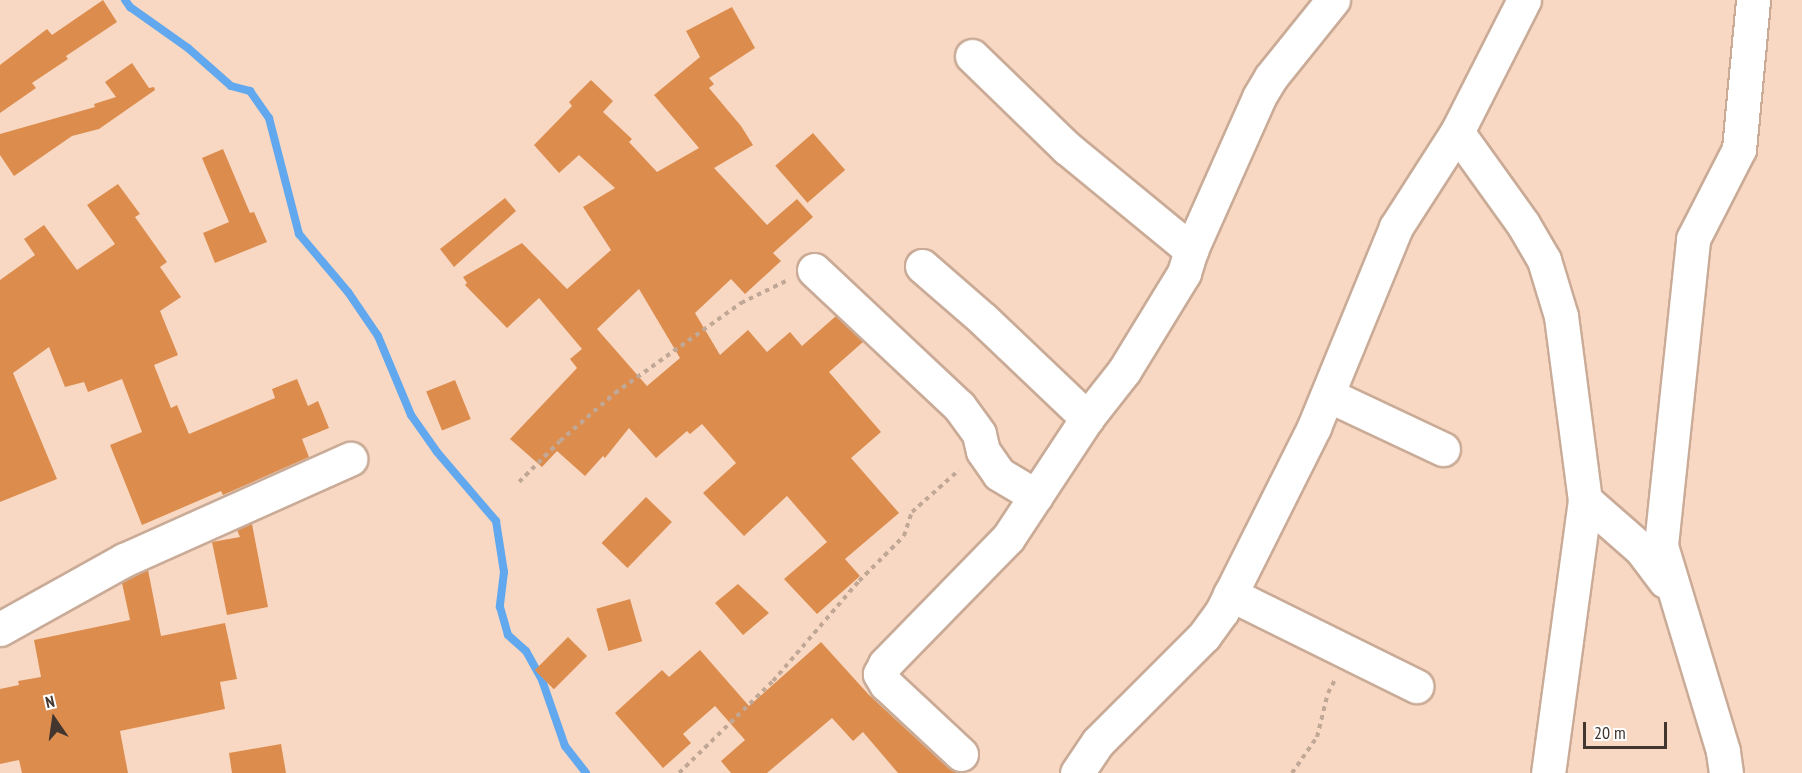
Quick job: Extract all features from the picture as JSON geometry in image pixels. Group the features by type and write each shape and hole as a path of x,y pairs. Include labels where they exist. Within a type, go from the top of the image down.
{"street":[{"path":"961,754 886,684 880,674 885,664 1008,538 1087,418 1124,371 1184,273 1191,250 1259,97 1271,77 1333,0"},
{"path":"1077,773 1098,742 1204,636 1222,611 1328,395 1396,227 1457,132 1524,0"},
{"path":"1725,773 1723,752 1661,545 1693,239 1739,149 1753,0"},
{"path":"972,56 1067,148 1191,250"},
{"path":"1457,132 1523,224 1544,260 1561,316 1585,500 1548,773"},
{"path":"922,266 983,319 1087,418"},
{"path":"814,270 959,406 979,434 983,451 999,474 1036,496"},
{"path":"1328,395 1443,449"},
{"path":"0,629 124,560 350,459"},
{"path":"1585,500 1641,549 1675,594"},
{"path":"1230,594 1416,686"}],"path":[{"path":"519,482 560,441 615,393 741,303 780,282 814,270"},
{"path":"679,773 773,681 859,581 904,536 912,513 983,451"},
{"path":"1292,773 1317,736 1328,693 1351,654"}],"building":[{"path":"103,0 117,22 66,56 68,59 32,83 36,88 0,113 0,65 47,29 52,35"},
{"path":"732,7 755,48 709,78 714,84 709,88 741,126 753,145 714,168 767,225 797,199 813,217 773,253 781,261 745,294 731,279 695,313 720,355 748,330 767,352 790,332 802,346 836,316 863,342 829,372 881,432 851,458 899,513 845,559 860,576 817,614 784,579 827,542 787,496 744,536 703,493 736,463 702,424 690,434 687,431 656,458 629,428 605,458 603,456 585,476 557,451 542,467 510,439 577,368 570,359 582,349 539,298 507,328 465,285 467,283 463,277 522,243 567,289 611,250 583,207 615,188 579,155 559,173 534,145 572,106 569,102 591,80 613,101 603,112 632,139 629,142 657,172 699,148 654,95 700,57 686,31","holes":["639,289 680,358 647,386 597,329"]},
{"path":"132,63 149,88 154,87 155,90 99,129 72,136 14,176 0,155 0,134 95,107 94,104 116,97 105,82"},
{"path":"813,133 845,170 807,203 775,166"},
{"path":"223,149 250,213 254,212 267,242 215,263 203,233 229,222 202,158"},
{"path":"118,184 140,214 135,217 167,262 160,267 181,297 160,311 178,355 154,365 171,408 177,405 189,434 275,398 272,389 297,379 308,406 318,401 329,428 302,439 309,457 223,495 221,491 142,525 110,445 142,432 122,379 88,392 84,382 65,387 49,347 13,373 57,479 0,502 0,280 35,255 24,239 44,225 77,270 115,244 87,205"},
{"path":"505,198 516,211 454,267 440,249"},
{"path":"455,380 471,419 442,431 426,392"},
{"path":"646,497 672,522 627,568 602,543"},
{"path":"252,524 268,607 227,615 212,542 240,537 237,530"},
{"path":"148,570 161,636 225,623 237,679 220,682 225,709 120,731 128,773 22,773 19,760 0,764 0,689 19,685 18,681 41,677 34,640 130,620 122,583"},
{"path":"738,584 769,613 743,635 715,603"},
{"path":"630,599 642,641 608,651 596,609"},
{"path":"568,637 587,656 554,689 535,670"},
{"path":"821,642 869,695 948,768 958,773 898,773 863,732 853,741 832,718 767,773 731,773 721,761 745,740 715,706 683,734 691,743 663,768 615,713 662,670 669,677 700,650 749,706"},
{"path":"281,744 286,773 232,773 229,753"}],"waterway":[{"path":"125,0 130,7 188,48 231,86 250,91 269,118 299,234 348,292 378,336 411,415 437,452 496,521 504,572 500,607 508,635 526,651 542,680 565,746 586,773"}]}
